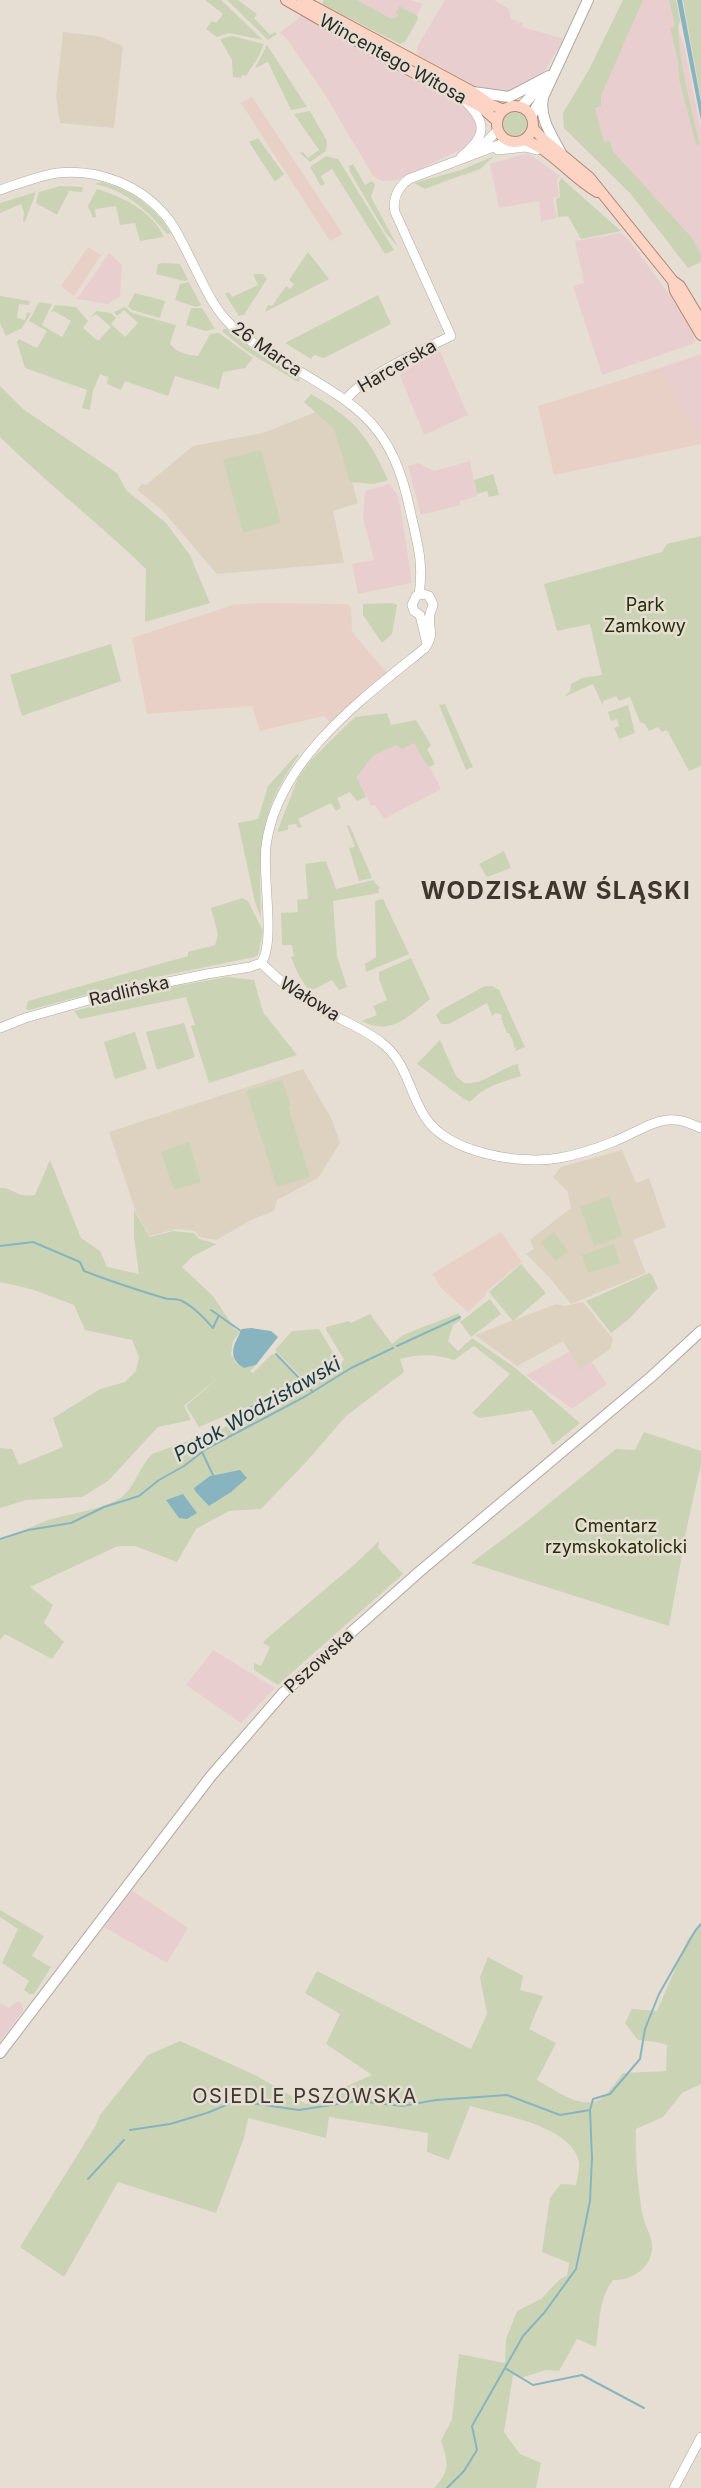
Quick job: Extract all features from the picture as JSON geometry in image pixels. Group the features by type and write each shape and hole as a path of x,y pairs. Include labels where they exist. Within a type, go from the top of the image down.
{"main road":[{"name":"Wincentego Witosa","path":"286,0 464,100 481,107 498,125"},
{"name":"Wincentego Witosa","path":"302,0 504,110"},
{"path":"531,116 544,95 588,0"},
{"path":"473,92 508,97 553,73"},
{"path":"521,107 553,73"},
{"path":"544,95 542,109 555,154"},
{"path":"555,154 533,128 531,116 521,107 513,106 504,110 498,125 501,136 509,141 525,140 555,154 589,177 673,281 681,286 701,321"},
{"path":"525,140 533,128"},
{"path":"673,281 675,291 701,335"},
{"name":"Pszowska","path":"0,2053 211,1776 283,1693 419,1572 643,1383 701,1331"}],"street":[{"path":"455,163 475,145 481,132 478,115 464,100"},
{"path":"470,156 489,141 498,125"},
{"path":"481,153 509,141"},
{"path":"455,163 481,153 525,147 555,154"},
{"name":"Harcerska","path":"346,400 365,382 451,336 395,212 395,197 409,179 455,163"},
{"name":"26 Marca","path":"0,190 50,175 66,173 102,176 132,188 152,203 171,223 211,297 232,326 261,348 346,400 373,423 392,454 405,487 422,563 424,596"},
{"path":"424,596 434,604 430,613 432,634 427,644 420,615 414,611 412,605 414,599 424,596"},
{"path":"420,615 430,613"},
{"name":"Wałowa","path":"427,644 358,703 298,766 288,783 266,845 265,883 269,935 266,953 261,963 293,992 383,1043 397,1058 425,1118 451,1142 467,1148 514,1158 557,1159 613,1142 656,1123 675,1120 701,1128"},
{"name":"Radlińska","path":"0,1028 26,1018 110,994 261,963"},
{"path":"674,2488 701,2437"}],"shaded area":[{"path":"357,0 411,0 423,4 417,15 399,6 397,19 392,19"},
{"path":"445,0 494,0 509,9 511,19 523,23 523,27 564,39 542,75 504,94 479,88 418,55 417,47"},
{"path":"623,0 676,0 680,21 677,26 684,46 701,130 701,262 688,268 630,193 564,128 563,113 590,68"},
{"path":"302,15 464,106 471,112 476,123 476,134 472,140 462,149 397,180 382,181 373,176 324,93 287,39 280,33"},
{"path":"63,32 98,36 123,46 114,128 60,123 56,96"},
{"path":"252,97 343,234 330,241 241,103"},
{"path":"528,153 560,176 557,180 559,197 553,198 557,218 541,221 539,201 499,208 490,164"},
{"path":"621,233 630,241 671,297 693,333 695,343 602,375 573,286 584,283 575,241"},
{"path":"88,247 101,255 74,296 61,286"},
{"path":"109,253 122,265 120,296 108,304 77,299"},
{"path":"440,351 468,415 424,435 398,371"},
{"path":"701,354 701,438 660,368"},
{"path":"660,368 701,438 701,444 554,475 538,406"},
{"path":"316,412 336,426 358,503 333,511 344,563 217,574 162,510 137,490 193,446 263,433"},
{"path":"470,461 477,496 460,501 460,505 421,515 408,466 418,463 434,471"},
{"path":"389,484 397,494 401,510 412,583 358,594 352,564 374,560 363,518 365,491"},
{"path":"348,604 351,608 352,632 387,673 331,724 324,716 260,731 252,706 147,714 132,638 233,605"},
{"path":"414,743 441,789 384,819 375,805 371,806 357,777 373,756 396,745"},
{"path":"303,1069 332,1120 340,1143 318,1178 277,1200 274,1211 253,1219 216,1240 199,1237 195,1231 176,1229 150,1236 136,1212 109,1132"},
{"path":"622,1150 636,1183 649,1178 666,1227 633,1240 646,1273 571,1304 526,1254 534,1249 530,1240 571,1208 568,1192 553,1177 561,1167"},
{"path":"501,1232 522,1262 486,1292 486,1295 468,1312 442,1289 432,1274"},
{"path":"583,1302 613,1339 610,1349 580,1370 563,1341 517,1366 475,1335 556,1304 565,1306"},
{"path":"569,1352 580,1369 592,1362 607,1384 572,1409 526,1375"},
{"path":"213,1650 275,1688 241,1723 186,1685"},
{"path":"131,1890 188,1928 167,1963 104,1927"},
{"path":"18,2001 22,2004 23,2011 0,2041 0,2003 9,2008"}],"green space":[{"path":"205,0 221,0 263,40 229,33 217,37 206,29 212,21 216,23 223,14"},
{"path":"227,0 238,0 257,14 254,18 270,35 275,32 277,34 268,40"},
{"path":"324,0 357,0 392,19 398,16 396,13 399,6 417,15 418,19 405,42 400,44 322,4"},
{"path":"623,0 643,0 601,96 601,106 595,108 604,142 610,141 613,151 692,238 701,254 701,262 688,268 630,193 564,128 563,113 590,68"},
{"path":"669,0 676,0 680,21 678,29 681,61 700,144 696,145 679,79 678,61 670,28 675,26"},
{"path":"683,0 701,0 701,97 700,93"},
{"path":"232,36 264,44 246,76 242,75 241,78 233,77 232,60 220,39"},
{"path":"267,45 307,107 291,110 268,62 255,68"},
{"path":"515,109 525,114 530,124 525,134 515,139 505,134 500,124 505,114"},
{"path":"310,111 327,141 326,151 310,162 300,153 303,152 308,158 319,150 294,114"},
{"path":"258,138 284,174 275,182 249,142"},
{"path":"326,156 338,159 394,250 385,254 332,169 321,176 325,184 321,186 310,167"},
{"path":"494,156 480,169 464,175 461,173 462,175 425,189 414,183 461,170"},
{"path":"353,164 365,185 372,181 375,185 371,197 398,247 385,232 350,172 349,166"},
{"path":"561,178 621,231 581,239 568,216 558,217 556,199 560,197"},
{"path":"102,182 122,189 141,201 158,215 171,233 167,234 144,209 126,196 94,184"},
{"path":"60,186 83,187 82,192 69,191 57,215 36,203 39,192"},
{"path":"97,189 136,206 152,220 164,237 140,241 135,223 120,225 116,206 95,209 96,217 93,218 88,206"},
{"path":"36,192 25,222 23,222 24,212 21,204 0,213 0,203"},
{"path":"308,252 329,279 265,312 268,305 272,306 286,286 290,289 294,284 289,280"},
{"path":"158,264 180,264 188,280 156,274"},
{"path":"253,274 263,274 267,279 244,315 239,316 225,294 229,292 232,297 258,285"},
{"path":"189,282 201,305 196,307 175,300 180,284"},
{"path":"135,293 165,301 160,318 132,310 128,306"},
{"path":"378,295 391,324 324,358 314,355 311,359 285,343"},
{"path":"0,296 30,301 29,305 19,304 17,318 25,320 27,312 31,313 22,328 6,336 0,323"},
{"path":"39,302 52,304 42,325 62,337 71,321 54,311 51,313 55,305 76,307 88,321 83,328 98,341 111,327 96,314 90,318 96,311 111,313 116,318 111,324 125,337 138,323 124,310 117,316 114,312 125,307 132,313 176,325 170,344 183,353 198,356 210,334 219,333 253,358 245,368 223,372 219,389 175,376 168,396 125,381 121,390 107,384 108,377 100,374 93,391 90,410 82,408 87,390 25,368 17,342 19,339 37,348 47,331 29,321"},
{"path":"191,308 202,308 215,329 206,331 186,325"},
{"path":"223,329 227,329 251,348 300,379 298,382 245,350 223,332"},
{"path":"0,386 23,409 117,473 126,490 166,523 190,555 210,603 145,622 146,569 0,437"},
{"path":"311,394 349,420 358,430 374,451 388,480 374,484 350,482 334,429 304,402"},
{"path":"261,450 281,523 243,533 223,460"},
{"path":"493,474 499,495 489,497 487,491 477,494 474,480"},
{"name":"Park Zamkowy","path":"701,536 701,766 689,771 667,730 662,732 658,727 649,731 645,724 640,722 630,697 619,701 616,696 603,701 603,706 593,684 564,697 570,691 571,684 582,678 602,675 590,624 557,631 544,584 662,552 667,544"},
{"path":"392,603 397,605 392,634 382,643 363,615 363,604"},
{"path":"111,644 121,681 22,716 10,675"},
{"path":"445,704 473,767 466,770 439,705"},
{"path":"628,705 635,733 619,739 614,728 619,726 617,719 611,721 608,712"},
{"path":"387,713 391,725 416,720 431,745 427,749 435,764 430,767 427,765 414,743 402,749 396,745 373,756 357,777 366,797 357,801 350,792 337,798 341,808 336,811 331,803 298,819 302,827 298,828 296,824 288,825 288,830 277,832 298,778 310,761 355,717"},
{"path":"297,754 299,755 285,776 268,814 261,852 261,918 255,902 238,823 258,819 268,786"},
{"path":"349,825 372,878 359,881 349,848 355,847 347,826"},
{"path":"504,851 511,868 487,877 479,864"},
{"path":"326,861 336,889 373,880 380,888 379,893 333,901 337,956 347,987 339,990 332,980 311,991 315,997 298,974 291,957 294,956 292,945 282,945 281,913 298,912 297,900 308,899 305,864"},
{"path":"242,898 248,901 263,931 258,955 142,980 26,1009 28,1001 188,956 188,952 215,945 218,935 211,908"},
{"path":"383,899 409,954 366,972 365,964 376,957 375,901"},
{"path":"411,958 430,999 407,1018 390,1025 372,1025 362,1021 377,1015 373,1006 387,1000 379,979 379,972"},
{"path":"227,977 254,980 263,1012 297,1055 209,1083 191,1026 195,1025 186,997 80,1019 74,1011 171,987"},
{"path":"485,986 492,986 499,990 525,1047 515,1051 516,1047 514,1048 510,1033 507,1033 502,1021 504,1020 501,1020 502,1015 495,1013 492,1016 487,1003 449,1024 441,1024 436,1015 441,1010"},
{"path":"184,1023 195,1057 157,1070 146,1032"},
{"path":"135,1032 147,1069 115,1079 104,1042"},
{"path":"440,1040 456,1076 464,1083 478,1082 519,1064 521,1076 487,1088 470,1102 417,1064"},
{"path":"282,1080 310,1177 277,1187 246,1091"},
{"path":"189,1142 201,1182 174,1190 161,1152"},
{"path":"50,1160 81,1238 100,1251 107,1267 139,1274 134,1237 134,1210 150,1237 173,1231 194,1233 199,1239 217,1244 193,1256 182,1267 213,1296 235,1329 240,1332 233,1341 231,1354 236,1363 244,1368 256,1365 250,1371 253,1373 272,1354 278,1356 299,1379 249,1406 199,1427 186,1406 221,1375 184,1406 191,1420 158,1427 108,1481 82,1497 26,1500 0,1508 0,1448 12,1449 19,1465 63,1447 53,1418 100,1389 125,1382 136,1371 139,1357 132,1340 85,1330 74,1305 31,1289 0,1282 0,1188 28,1196 35,1195"},
{"path":"609,1196 623,1236 594,1246 580,1207"},
{"path":"554,1232 568,1252 555,1261 541,1242"},
{"path":"614,1244 620,1263 588,1273 582,1255"},
{"path":"521,1264 546,1293 513,1321 489,1292"},
{"path":"649,1273 658,1288 629,1319 611,1333 586,1301"},
{"path":"490,1299 501,1314 471,1337 460,1322"},
{"path":"459,1313 461,1320 453,1325 448,1341 458,1351 472,1338 514,1367 580,1423 553,1445 532,1410 480,1418 472,1413 510,1374 474,1346 454,1360 427,1355 400,1359 404,1372 346,1416 261,1509 229,1511 196,1529 177,1562 135,1546 118,1546 30,1587 53,1605 44,1623 64,1642 52,1659 5,1634 0,1640 0,1540 43,1522 116,1501 135,1481 152,1454 241,1421 341,1365 344,1359 326,1327 349,1321 351,1323 370,1314 392,1344 403,1335"},
{"path":"319,1329 337,1359 334,1363 302,1378 275,1350 292,1331"},
{"name":"Cmentarz rzymskokatolicki","path":"644,1432 701,1451 701,1464 669,1626 471,1563 616,1449 635,1450"},
{"path":"379,1541 378,1548 403,1574 278,1685 254,1670 254,1663 261,1666 270,1647 263,1643 266,1639"},
{"path":"0,1910 44,1936 32,1956 51,1967 34,1994 29,1994 24,1990 29,1981 2,1963 18,1929 0,1917"},
{"path":"701,1925 701,2084 682,2093 663,2117 636,2129 642,2213 652,2246 648,2263 630,2277 613,2280 608,2287 600,2312 596,2347 577,2339 559,2371 546,2370 520,2378 513,2375 504,2432 520,2454 541,2463 536,2488 434,2488 446,2471 441,2441 452,2419 459,2354 505,2363 506,2339 517,2311 541,2299 560,2279 567,2276 569,2263 542,2252 550,2198 561,2184 576,2185 579,2162 574,2150 550,2131 516,2118 470,2106 449,2160 427,2152 428,2133 329,2117 326,2138 248,2118 244,2138 216,2213 118,2182 64,2277 20,2247 100,2115 148,2055 180,2041 255,2075 306,2104 372,2075 326,2044 340,2014 305,1993 317,1971 471,2049 487,2014 480,1977 488,1957 523,1976 520,1990 543,1996 529,2029 556,2043 537,2080 569,2098 594,2102 611,2089 623,2073 666,2071 667,2045 638,2040 625,2023 632,2009 657,2011 688,1939"}],"water":[{"path":"677,0 682,0 701,102 701,121"},
{"path":"242,1329 271,1331 278,1337 256,1365 244,1368 235,1360 233,1350"},
{"path":"240,1470 247,1478 209,1506 195,1491 194,1488 210,1476"},
{"path":"183,1494 197,1513 187,1519 179,1518 166,1500"}],"waterway":[{"path":"0,1246 33,1242 80,1262 84,1271 166,1299 182,1301 213,1328 218,1317"},
{"path":"211,1310 241,1331"},
{"name":"Potok Wodzisławski","path":"397,1346 460,1317"},
{"name":"Potok Wodzisławski","path":"0,1539 28,1530 71,1523 104,1507 139,1496 206,1449 306,1396 351,1368 393,1348"},
{"path":"247,1409 301,1380 276,1354"},
{"path":"306,1385 313,1392"},
{"path":"202,1452 213,1475"},
{"path":"447,2488 464,2471 477,2450 472,2426 523,2336 544,2313 576,2269 590,2201 592,2158 590,2110 593,2099 610,2094 640,2059 645,2029 659,1994 701,1924"},
{"path":"130,2130 170,2124 236,2101 299,2110 358,2101 402,2106 436,2100 507,2095 560,2115 590,2110"},
{"path":"88,2179 124,2140"},
{"path":"505,2368 533,2385 582,2375 644,2408"}],"district":[{"name":"WODZISŁAW ŚLĄSKI","path":"556,891"},
{"name":"OSIEDLE PSZOWSKA","path":"305,2096"}]}
